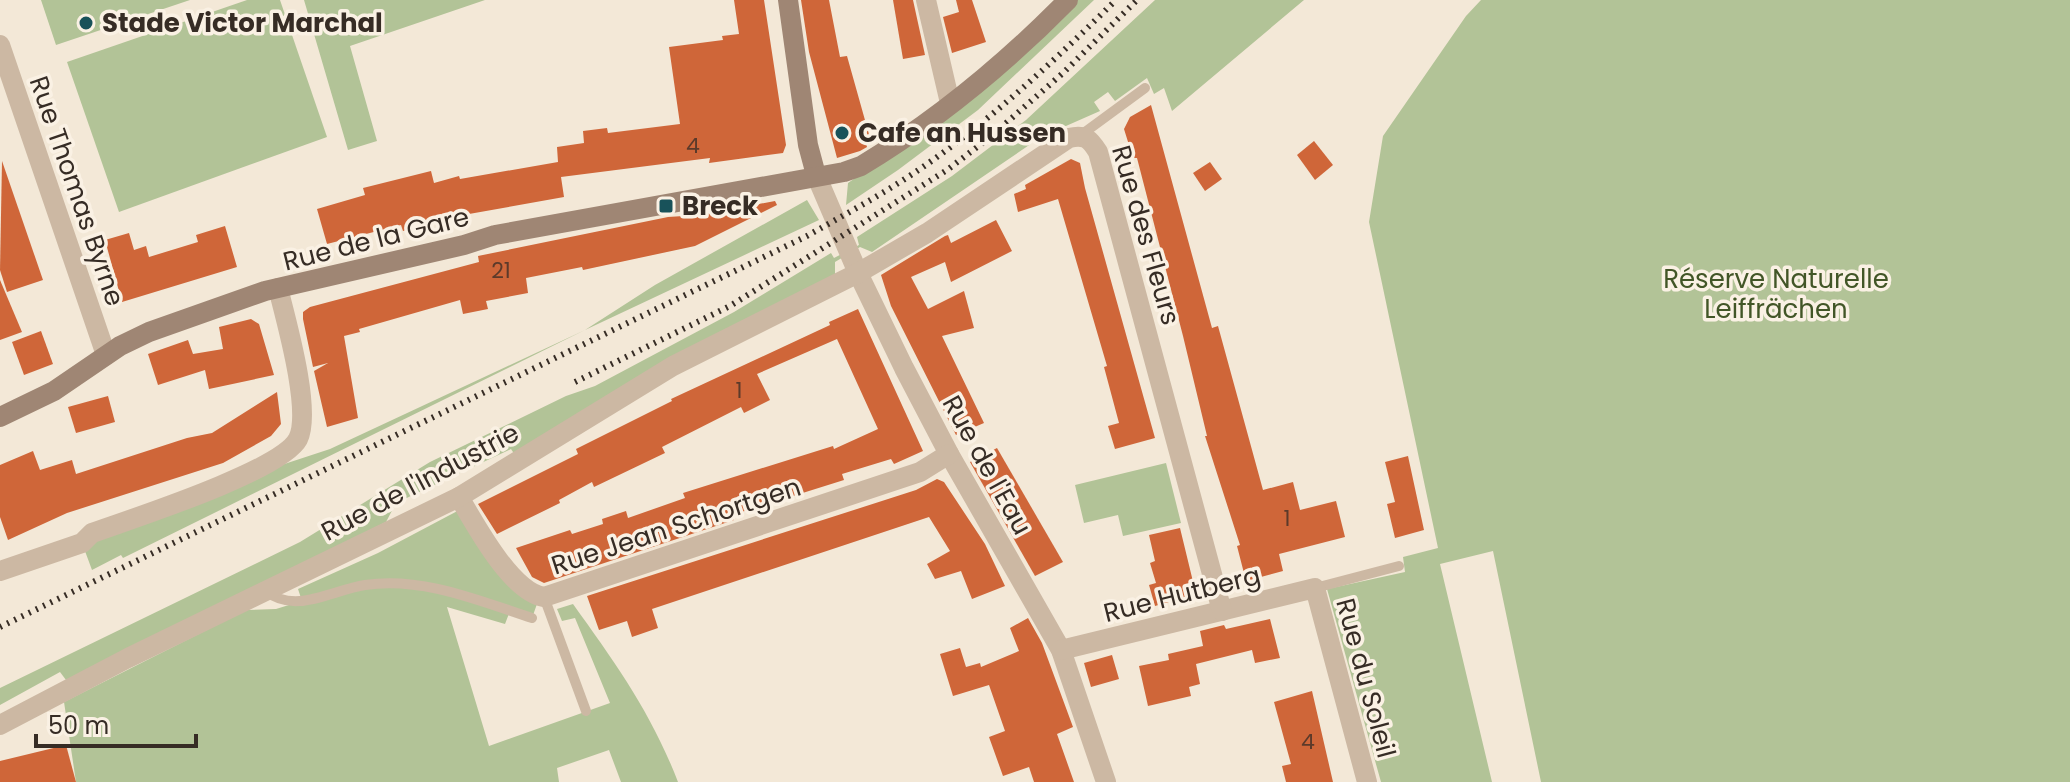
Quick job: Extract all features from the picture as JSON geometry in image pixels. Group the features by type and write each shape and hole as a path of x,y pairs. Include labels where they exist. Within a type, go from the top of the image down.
{"main road":[{"path":"788,0 808,145 816,175"},
{"name":"Rue de la Gare","path":"278,288 495,235 844,172 861,166 950,103 1019,48 1068,0"},
{"path":"0,417 54,391 106,355 149,332 278,288"}],"street":[{"path":"926,0 950,103"},
{"name":"Rue Thomas Byrne","path":"0,45 106,355"},
{"name":"Rue des Fleurs","path":"858,273 927,233 1069,138 1081,135 1091,140 1098,152 1222,611"},
{"name":"Rue de l'Eau","path":"816,175 858,273 949,454 1061,650 1106,782"},
{"name":"Rue de l'Industrie","path":"0,725 128,658 459,497 673,366 858,273"},
{"name":"Rue de la Gare","path":"0,571 82,543 92,533 217,486 285,453 298,439 304,413 278,288"},
{"name":"Rue Jean Schortgen","path":"459,497 517,583 534,595 544,597 920,472 949,454"},
{"name":"Rue Hutberg","path":"1061,650 1315,588"},
{"name":"Rue du Soleil","path":"1315,588 1367,782"}],"lane":[{"path":"1081,135 1145,88"},
{"path":"1315,588 1399,566"},
{"path":"266,591 275,599 287,602 303,601 363,585 415,585 532,618"},
{"path":"544,597 586,711"}],"green space":[{"name":"Stade Victor Marchal","path":"41,0 190,0 56,45"},
{"path":"247,0 280,0 327,137 119,212 67,62"},
{"path":"304,0 485,0 350,46 377,141 348,150"},
{"path":"1076,0 1094,0 978,110 846,205 848,183 884,158"},
{"path":"1155,0 1304,0 1172,111 1164,88 1154,94 1147,78 1115,101 1108,92 1094,102 1100,111 1041,137 872,252 860,247 835,262 835,278 515,455 511,449 396,503 386,522 66,680 60,672 0,705 0,688 300,542 430,462 566,396 595,386 734,312 831,253 834,258 859,245 857,237 952,176 1026,120"},
{"name":"Réserve Naturelle Leiffrächen","path":"1481,0 2070,0 2070,782 1541,782 1493,551 1440,564 1492,782 1381,782 1327,589 1405,572 1403,557 1438,548 1369,222 1383,136 1466,16"},
{"path":"807,200 819,220 585,330 655,285"},
{"path":"585,330 123,558 121,555 92,570 82,543 217,486 330,449"},
{"path":"1166,463 1181,523 1123,536 1118,515 1084,523 1075,485"},
{"path":"465,507 537,604 532,618 510,611 505,624 447,607 489,746 610,703 575,618 562,621 557,609 573,604 644,711 678,782 621,782 609,750 557,768 559,782 76,782 64,702 246,610 276,609 302,601 298,589 378,553"}],"building":[{"path":"734,0 764,0 786,145 783,153 709,163 710,158 561,177 564,197 469,214 403,231 401,225 327,244 317,209 365,195 363,188 431,171 434,183 459,176 460,179 558,162 557,147 584,143 583,131 607,128 608,133 680,124 669,47 723,40 722,36 739,34"},
{"path":"801,0 829,0 840,57 847,56 870,138 865,139 867,147 860,151 837,158 809,52"},
{"path":"893,0 913,0 925,55 903,59"},
{"path":"956,0 972,0 986,42 952,53 943,17 959,12"},
{"path":"1151,105 1212,328 1218,326 1263,490 1293,482 1300,510 1336,501 1345,537 1279,554 1283,571 1246,581 1237,546 1240,545 1205,436 1137,158 1133,158 1124,129 1130,117"},
{"path":"1314,141 1333,165 1315,180 1297,155"},
{"path":"1071,159 1080,163 1155,438 1115,449 1108,426 1119,423 1104,367 1107,366 1058,199 1018,212 1014,194"},
{"path":"2,161 43,280 7,292 0,270"},
{"path":"1210,162 1222,179 1205,191 1193,173"},
{"path":"775,201 777,205 695,246 583,270 582,267 526,278 528,293 486,301 488,309 463,314 460,300 344,336 358,418 327,427 314,371 328,363 313,367 303,319 303,312 310,307 479,262 478,256 668,217 699,215"},
{"path":"996,220 1012,251 951,282 945,262 911,277 928,309 964,291 974,328 942,336 984,423 956,435 891,306 881,275 945,236 948,235 951,243"},
{"path":"225,226 237,267 122,302 105,240 129,233 134,250 146,246 149,257 198,242 196,235"},
{"path":"0,280 22,332 0,340"},
{"path":"858,309 923,451 894,464 891,459 842,474 844,480 732,515 734,520 544,583 532,577 516,548 570,530 572,534 603,524 602,519 626,511 628,518 685,498 683,493 833,446 834,449 878,429 837,339 757,374 770,400 744,413 741,407 662,447 665,453 594,487 592,482 559,500 560,503 497,534 478,504 578,454 576,449 671,399"},
{"path":"251,319 259,324 274,375 209,389 205,370 158,385 148,354 188,340 193,354 223,349 219,327"},
{"path":"41,331 53,364 24,375 12,342"},
{"path":"277,392 281,424 271,436 223,463 67,513 8,540 0,517 0,465 33,451 40,470 72,460 76,474 187,438 212,433"},
{"path":"108,396 115,422 76,433 68,407"},
{"path":"997,448 1063,562 1035,576 970,462"},
{"path":"1408,456 1424,530 1395,538 1387,504 1395,502 1385,462"},
{"path":"937,479 944,482 985,544 1005,586 972,599 961,571 935,579 927,564 950,551 929,517 652,609 658,628 632,637 627,621 599,630 587,596 916,490"},
{"path":"1180,528 1196,594 1155,606 1149,585 1156,583 1150,563 1155,561 1149,535"},
{"path":"1028,618 1042,643 1073,727 1057,734 1074,782 1034,782 1029,767 1003,776 989,737 1005,731 989,685 953,696 940,654 960,648 966,667 980,663 981,667 1019,651 1010,628"},
{"path":"1270,619 1280,658 1255,663 1252,650 1196,664 1200,684 1189,687 1191,696 1148,706 1139,666 1169,660 1168,654 1203,646 1200,631 1224,625 1226,629"},
{"path":"1112,655 1119,679 1091,687 1084,663"},
{"path":"1312,691 1333,782 1286,782 1282,766 1291,764 1274,702"},
{"path":"66,745 76,782 0,782 0,761"}],"railway":[{"path":"0,627 807,236 906,178 961,139 1030,82 1116,0"},
{"path":"575,382 730,306 947,170 1063,73 1137,0"}],"place":[{"name":"Stade Victor Marchal","path":"86,23"},
{"name":"Cafe an Hussen","path":"842,133"},
{"name":"Breck","path":"666,206"}]}
